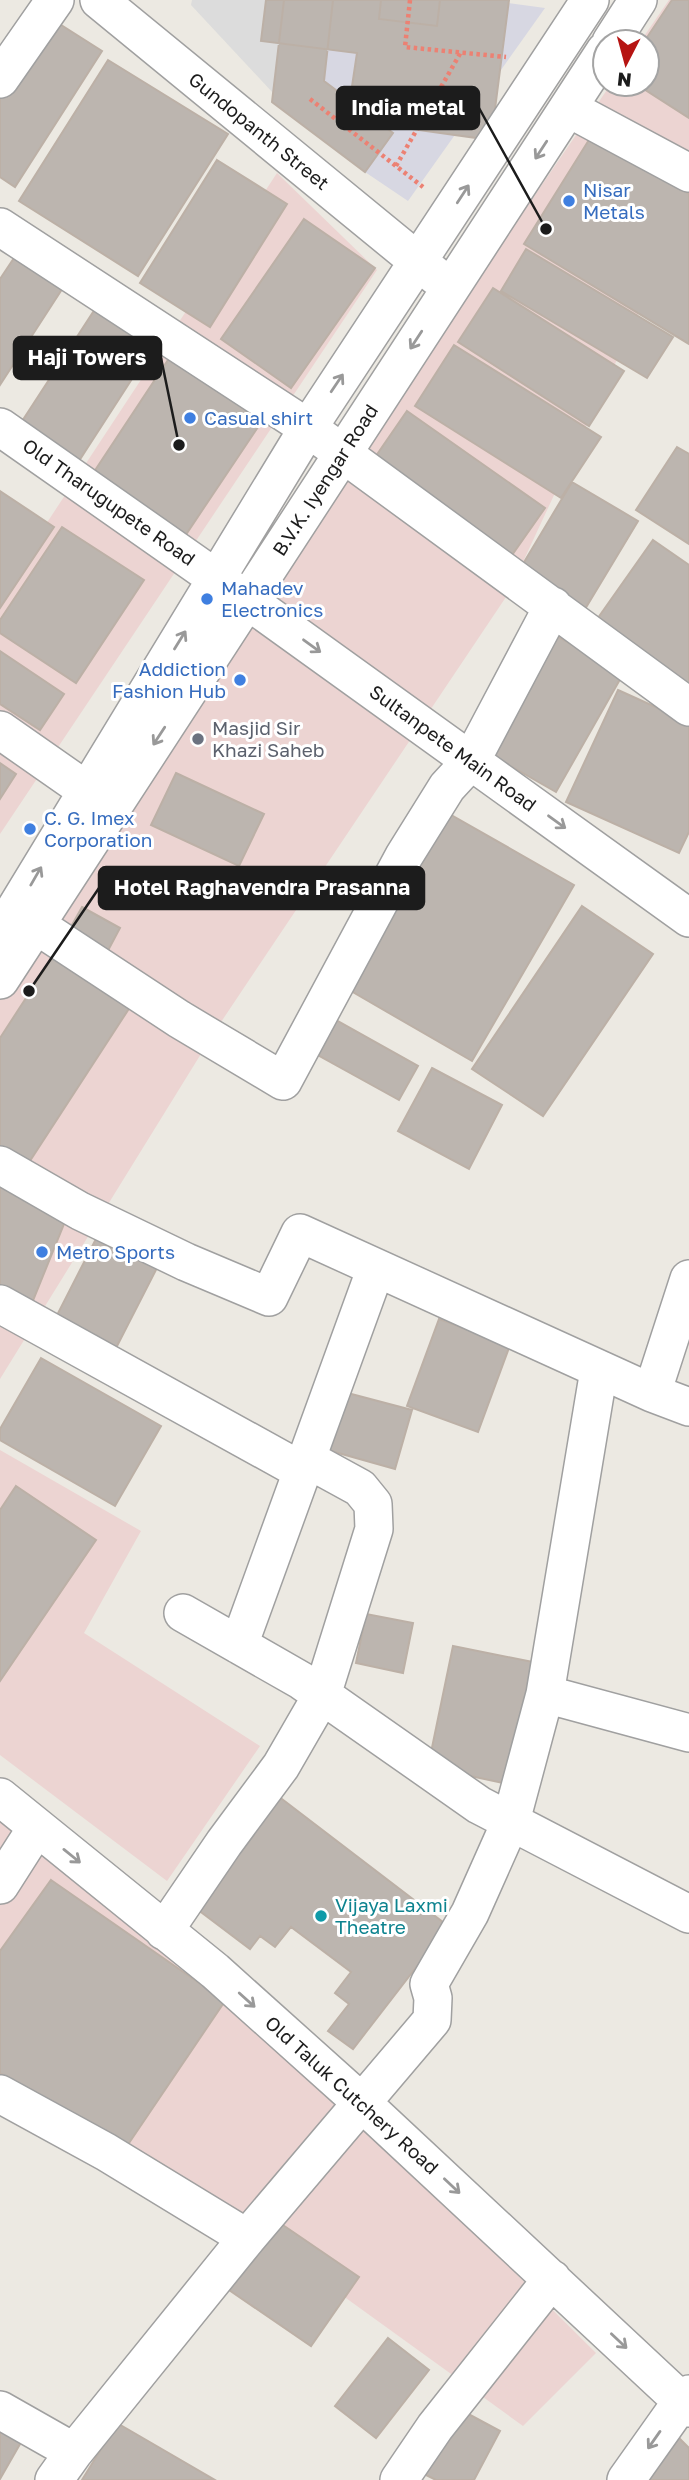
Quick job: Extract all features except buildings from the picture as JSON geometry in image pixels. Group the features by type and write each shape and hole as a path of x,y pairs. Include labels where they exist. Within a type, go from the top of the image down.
{"street":[{"path":"0,79 55,0"},
{"name":"Gundopanth Street","path":"99,0 450,288"},
{"name":"B.V.K. Iyengar Road","path":"0,934 308,428 590,0"},
{"path":"620,28 638,0"},
{"name":"B.V.K. Iyengar Road","path":"0,979 591,73"},
{"path":"568,108 689,172"},
{"path":"0,227 308,428 689,707"},
{"name":"Old Tharugupete Road","path":"0,427 217,578"},
{"name":"Sultanpete Main Road","path":"217,578 689,918"},
{"path":"36,925 179,1019 282,1081 404,856 447,787 471,761 553,606"},
{"path":"0,730 86,790"},
{"path":"0,1164 80,1211 186,1262 269,1297 300,1233 599,1370 689,1406"},
{"path":"239,1645 376,1268"},
{"path":"652,1393 689,1279"},
{"path":"0,1304 304,1465 360,1488 373,1504 374,1529 321,1695 281,1766 223,1843 164,1931"},
{"path":"0,2410 64,2466 247,2238 432,2020 433,1998 429,1984 470,1913 512,1821 545,1694 599,1370"},
{"path":"183,1613 302,1681 479,1805 689,1914"},
{"path":"545,1694 689,1733"},
{"name":"Old Taluk Cutchery Road","path":"0,1797 215,1971 687,2401"},
{"path":"0,1885 37,1827"},
{"path":"0,2094 106,2152 247,2238"},
{"path":"399,2480 435,2427 552,2279"},
{"path":"626,2480 687,2401"}],"path":[{"path":"410,0 405,47 510,58 553,55"},
{"path":"396,166 461,52"},
{"path":"310,99 454,208"}],"shaded area":[{"path":"192,0 284,0 273,93 191,5"},
{"path":"333,0 485,0 545,8 408,201 365,172 393,133 324,81"},
{"path":"669,0 689,0 689,205 508,594 217,1028 0,1379 0,985 267,586 601,98 661,98 661,28 650,28"},
{"path":"277,173 377,270 0,834 0,594"},
{"path":"0,1450 141,1531 84,1633 260,1746 167,1881 0,1755"},
{"path":"0,1820 344,2103 596,2353 523,2426 166,2168 0,2071"}],"place":[{"name":"Nisar Metals","path":"569,201"},
{"name":"India metal","path":"546,229"},
{"name":"Casual shirt","path":"190,418"},
{"name":"Haji Towers","path":"179,445"},
{"name":"Mahadev Electronics","path":"207,599"},
{"name":"Addiction Fashion Hub","path":"240,680"},
{"name":"Masjid Sir Khazi Saheb","path":"198,739"},
{"name":"C. G. Imex Corporation","path":"30,829"},
{"name":"Hotel Raghavendra Prasanna","path":"29,991"},
{"name":"Metro Sports","path":"42,1252"},
{"name":"Vijaya Laxmi Theatre","path":"321,1916"}]}
